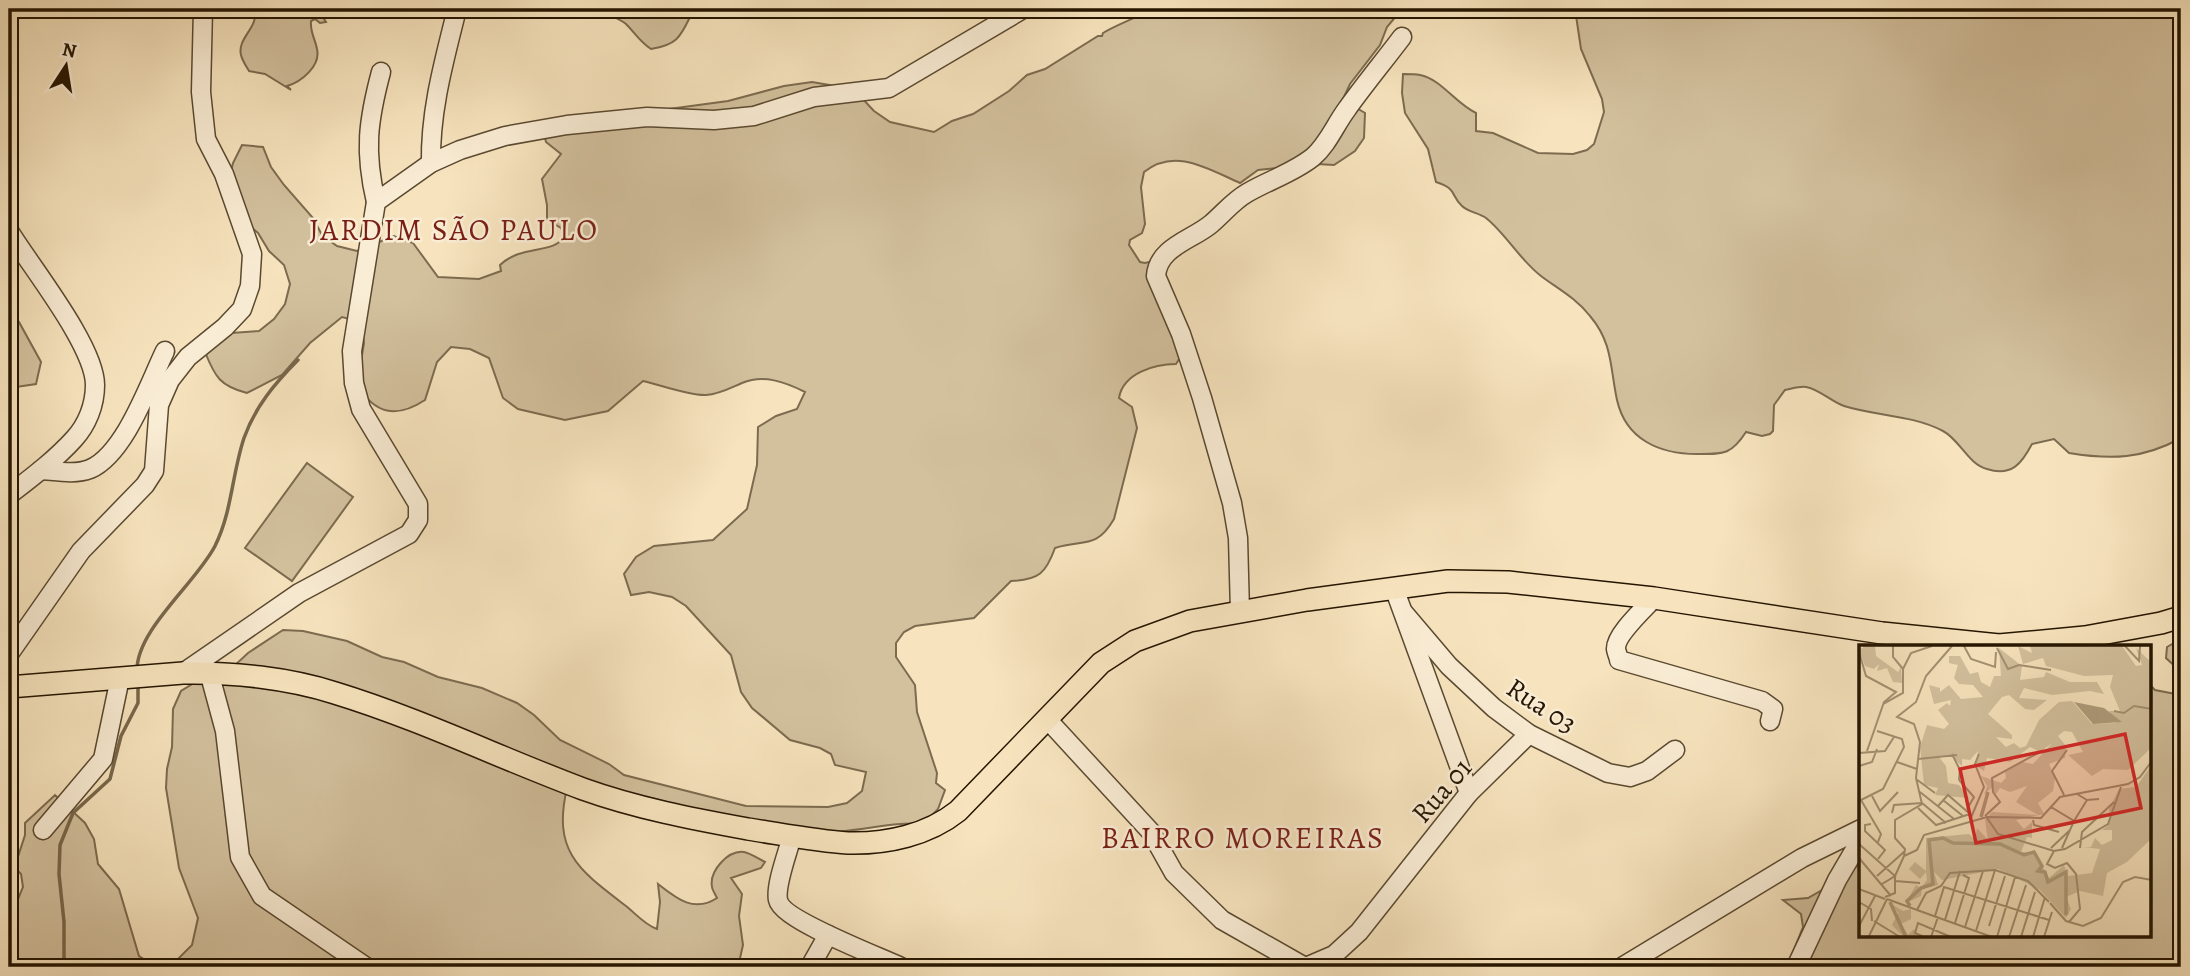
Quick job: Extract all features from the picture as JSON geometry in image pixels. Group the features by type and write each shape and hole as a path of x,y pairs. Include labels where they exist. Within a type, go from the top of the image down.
{"main road":[{"path":"9,687 173,674 209,673 261,678 332,692 417,720 585,789 687,818 849,843 891,839 923,832 943,823 958,811 1101,663 1135,641 1191,621 1240,612 1448,581 1508,582 1654,598 1882,633 1989,645"},
{"path":"2007,645 2085,636 2181,617"}],"street":[{"path":"9,654 81,551 145,485 154,471 159,405 170,380 188,357 225,327 242,309 250,286 252,254 223,174 206,139 201,92 203,9"},
{"path":"376,202 431,163 460,150 505,136 567,125 647,117 714,120 754,116 814,97 889,89 1023,9"},
{"path":"431,163 430,135 454,17"},
{"path":"1240,612 1238,538 1232,503 1181,334 1156,276 1157,266 1162,256 1211,224 1228,206 1314,156 1402,37"},
{"path":"173,674 299,593 409,534 418,520 418,504 361,409 354,383 352,351 376,202 368,166 368,141 372,106 382,72"},
{"path":"9,231 84,348 96,384 92,410 75,438 9,495"},
{"path":"41,470 69,472 90,469 111,453 129,425 165,351"},
{"path":"1394,588 1469,793"},
{"path":"1654,598 1629,625 1617,643 1615,650 1619,660 1762,701 1773,709 1770,721"},
{"name":"Rua 03","path":"1405,613 1449,666 1494,708 1529,734 1608,773 1630,777 1647,771 1675,750"},
{"path":"209,673 225,731 240,857 262,897 366,967"},
{"path":"43,830 103,759 123,678"},
{"path":"1047,719 1151,832 1174,873 1222,920 1306,967"},
{"name":"Rua 01","path":"1306,967 1334,955 1359,932 1469,793 1529,734"},
{"path":"1627,966 1802,858 1859,830"},
{"path":"792,836 778,893 778,903 784,912 901,967"},
{"path":"1796,967 1837,880 1859,842"},
{"path":"810,967 828,935"}],"shaded area":[{"path":"249,9 321,9 326,22 320,23 315,19 311,21 317,49 316,61 304,77 287,86 291,90 265,74 249,71 243,61 242,44 255,18 255,13"},
{"path":"601,9 694,9 683,31 674,41 651,49 626,24"},
{"path":"1151,9 1402,9 1387,27 1380,45 1350,84 1341,103 1365,113 1364,138 1355,151 1334,165 1317,164 1258,170 1240,183 1204,167 1180,161 1168,161 1144,172 1141,187 1145,224 1142,233 1130,240 1129,245 1140,262 1161,259 1156,292 1158,301 1179,336 1181,354 1176,364 1141,372 1133,376 1122,389 1119,398 1132,407 1137,428 1114,519 1107,529 1088,542 1055,548 1040,574 1011,581 974,618 915,626 904,632 896,643 896,657 915,685 917,712 937,773 936,783 945,790 938,809 924,824 827,832 567,788 563,828 573,858 595,881 657,929 660,902 658,884 679,899 701,904 717,898 712,888 713,874 732,854 744,852 765,862 761,868 731,878 742,894 739,916 743,945 738,967 156,967 177,960 192,945 198,918 179,868 166,788 172,747 173,709 181,691 199,680 232,668 248,653 283,630 303,631 347,641 438,677 482,688 517,703 560,740 609,764 624,775 746,806 828,807 847,803 862,791 866,772 835,765 831,754 820,748 790,740 752,708 741,692 731,655 686,606 672,597 649,592 631,595 624,574 636,557 654,546 713,540 747,509 757,465 758,427 776,416 797,409 805,392 782,382 766,379 750,380 706,395 643,381 608,411 565,420 518,409 503,398 489,358 470,349 451,347 437,362 425,400 405,410 387,410 371,402 357,385 364,343 361,322 342,317 310,343 282,375 247,393 230,387 216,374 205,352 217,334 259,331 274,319 285,304 290,284 284,265 269,251 258,233 243,220 228,183 233,163 242,145 263,147 271,167 284,185 313,218 322,235 337,246 357,251 394,236 413,243 438,277 479,279 501,271 500,265 518,254 553,246 565,236 561,228 547,220 542,179 561,154 546,142 544,134 617,116 728,101 784,86 812,82 847,88 890,122 934,132 952,121 973,114 1009,91 1027,75 1045,69 1103,33"},
{"path":"1575,9 2181,9 2181,438 2140,454 2113,457 2069,453 2054,439 2032,444 2015,467 1996,471 1974,462 1943,431 1907,419 1844,406 1816,390 1804,387 1785,390 1774,405 1773,431 1770,434 1762,436 1746,432 1736,445 1726,452 1683,453 1646,442 1628,425 1622,414 1607,346 1590,316 1567,294 1533,270 1493,224 1483,216 1464,208 1451,190 1436,182 1428,149 1405,113 1403,74 1420,75 1435,81 1476,113 1476,131 1493,133 1538,153 1573,154 1587,150 1594,144 1604,112 1602,99 1581,49"},
{"path":"9,313 19,322 41,362 36,384 9,386"},
{"path":"307,463 353,497 292,581 245,548"},
{"path":"2181,639 2181,676 2179,670 2166,658 2167,647"},
{"path":"2152,687 2181,695 2181,967 1787,967 1803,927 1801,914 1783,900 1808,898 1822,890 1833,874 1859,866 1859,937 2152,937"},
{"path":"55,795 85,823 94,839 98,864 119,889 139,956 156,967 9,967 9,921 23,887 21,874 16,874 14,869 25,835 25,823"}],"waterway":[{"path":"137,671 139,655 146,639 206,560 221,533 244,438 254,416 274,387 298,360"},
{"path":"64,967 60,845 73,813 110,779 121,736 138,703 138,686"}],"district":[{"name":"JARDIM SÃO PAULO","path":"454,230"},
{"name":"BAIRRO MOREIRAS","path":"1243,838"}]}
